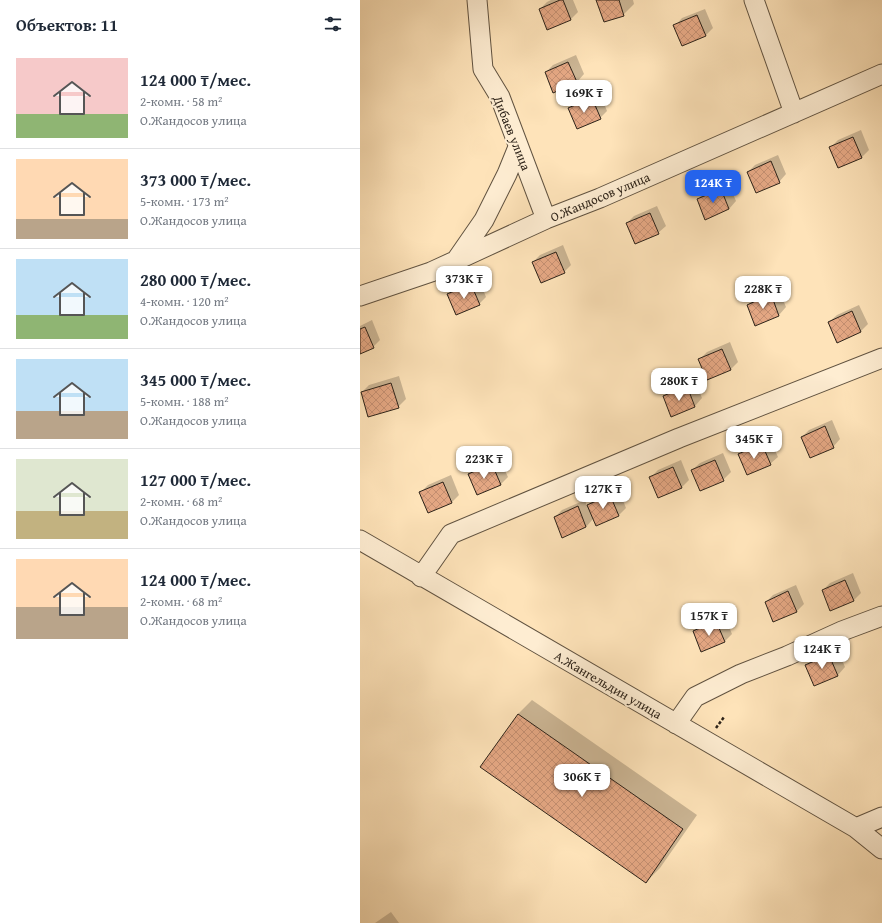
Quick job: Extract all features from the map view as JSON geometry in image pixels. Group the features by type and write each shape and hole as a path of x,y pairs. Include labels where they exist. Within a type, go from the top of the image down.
{"street":[{"name":"Дибаев улица","path":"478,0 483,69 500,97 546,219"},
{"path":"754,0 794,113"},
{"name":"О.Жандосов улица","path":"360,296 431,272 546,219 600,198 882,74"},
{"path":"456,261 484,220 518,146"},
{"path":"421,577 451,534 680,438 882,358"},
{"name":"А.Жангельдин улица","path":"360,540 421,577 856,828"},
{"path":"676,724 696,697 741,674 787,656 842,631 882,616"},
{"path":"856,828 882,817"},
{"path":"856,828 882,834"},
{"path":"856,828 882,848"}],"building":[{"path":"563,0 571,20 547,30 539,9"},
{"path":"596,0 619,0 624,16 604,22"},
{"path":"697,15 706,36 682,46 673,25"},
{"path":"568,62 577,82 553,93 545,72"},
{"path":"592,98 601,119 577,129 568,108"},
{"path":"853,137 862,158 838,168 829,147"},
{"path":"771,161 780,183 756,193 747,172"},
{"path":"721,189 729,209 705,220 697,199"},
{"path":"650,213 659,234 635,244 626,223"},
{"path":"556,252 565,273 541,283 532,262"},
{"path":"471,284 480,305 456,315 447,294"},
{"path":"771,294 779,316 755,326 747,305"},
{"path":"852,311 861,332 837,343 828,322"},
{"path":"365,327 374,348 360,354 360,329"},
{"path":"722,349 731,370 707,380 698,359"},
{"path":"391,383 399,408 368,417 361,392"},
{"path":"687,386 695,407 671,417 663,396"},
{"path":"825,426 834,448 810,458 801,437"},
{"path":"762,444 771,465 747,475 738,454"},
{"path":"715,460 724,481 700,491 691,470"},
{"path":"492,464 501,485 477,495 468,474"},
{"path":"673,467 682,488 658,498 649,477"},
{"path":"443,482 452,503 428,513 419,492"},
{"path":"610,495 619,516 596,526 587,505"},
{"path":"578,506 586,527 562,538 554,517"},
{"path":"845,580 854,601 830,611 822,590"},
{"path":"788,591 797,612 773,622 765,602"},
{"path":"716,621 725,642 701,652 693,631"},
{"path":"829,655 838,676 814,686 805,665"},
{"path":"518,714 683,829 646,883 480,767"}]}
